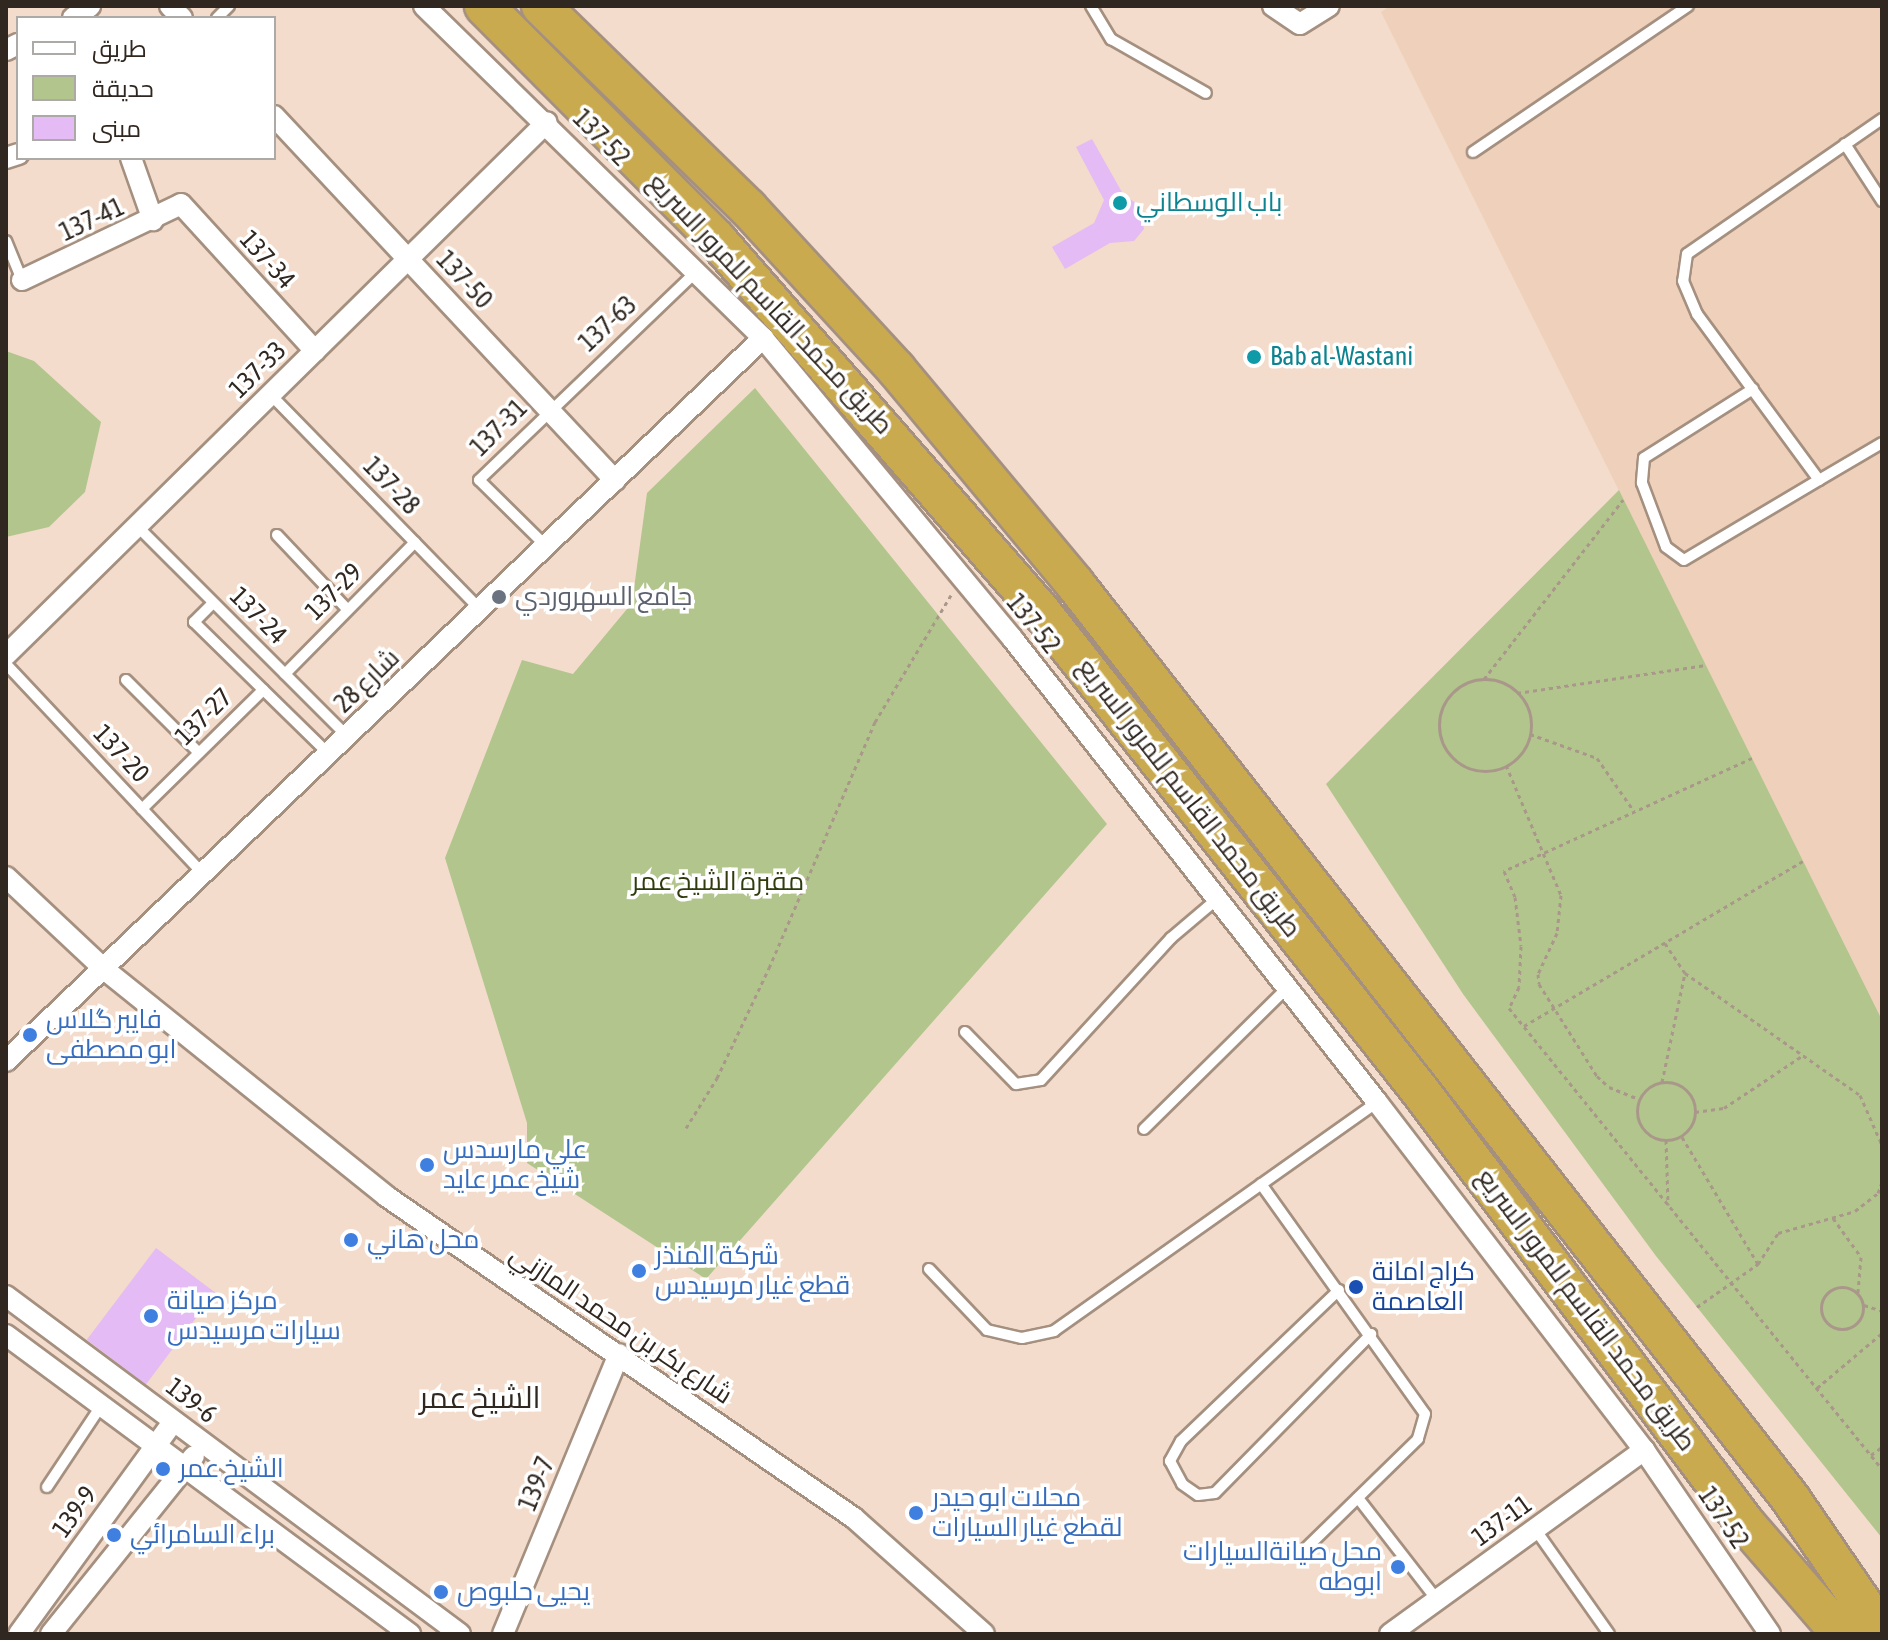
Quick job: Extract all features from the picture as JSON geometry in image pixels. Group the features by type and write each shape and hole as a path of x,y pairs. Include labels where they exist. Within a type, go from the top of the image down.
{"highway":[{"name":"طريق محمد القاسم للمرور السريع","path":"484,6 716,239 1039,609 1421,1092 1745,1523 1841,1634"},
{"name":"طريق محمد القاسم للمرور السريع","path":"541,6 748,208 896,369 1075,584 1790,1498 1882,1632"},
{"path":"1790,1498 1882,1590"},
{"path":"1745,1523 1814,1634"}],"street":[{"name":"137-52","path":"424,6 547,122 763,338 962,578 1377,1102 1644,1450 1770,1634"},
{"path":"1273,6 1300,24 1329,6"},
{"name":"137-50","path":"276,118 615,480"},
{"name":"137-33","path":"6,655 547,122"},
{"path":"132,160 153,220"},
{"name":"137-41","path":"22,280 181,204"},
{"name":"137-34","path":"181,204 315,351"},
{"name":"شارع 28","path":"6,1061 763,338"},
{"name":"شارع بكر بن محمد المازني","path":"6,877 104,969 386,1196 854,1518 984,1634"},
{"name":"139-6","path":"6,1296 460,1634"},
{"path":"6,1335 103,1403 410,1634"},
{"name":"139-7","path":"503,1634 619,1354"},
{"name":"139-9","path":"19,1634 174,1421"},
{"path":"51,1634 204,1444"},
{"name":"137-11","path":"1390,1634 1644,1450"}],"lane":[{"path":"1091,6 1111,39 1206,93"},
{"path":"1473,152 1688,6"},
{"path":"1819,480 1697,314 1683,281 1687,254 1882,119"},
{"path":"1845,144 1882,201"},
{"path":"6,241 22,280"},
{"name":"137-63","path":"549,410 697,271"},
{"path":"1753,389 1644,458 1642,483 1666,547 1684,560 1882,443"},
{"name":"137-28","path":"270,394 480,609"},
{"name":"137-31","path":"546,546 479,480 549,410"},
{"name":"137-24","path":"138,527 347,736"},
{"path":"277,535 347,609"},
{"name":"137-29","path":"285,674 415,542"},
{"path":"213,603 194,622 329,754"},
{"name":"137-20","path":"6,664 203,874"},
{"path":"126,680 199,753"},
{"name":"137-27","path":"142,809 263,690"},
{"path":"965,1032 1016,1084 1041,1080 1171,938 1216,900"},
{"path":"1144,1129 1286,989"},
{"path":"929,1269 987,1330 1022,1338 1054,1331 1377,1102"},
{"path":"1261,1184 1371,1334 1425,1414 1418,1439 1299,1555"},
{"path":"1339,1290 1181,1441 1170,1461 1182,1484 1198,1495 1215,1493 1371,1334"},
{"path":"47,1487 103,1403"},
{"path":"1358,1498 1437,1600"},
{"path":"1535,1529 1609,1634"}],"path":[{"path":"1484,679 1623,500"},
{"path":"686,1128 717,1078 762,982 875,722 962,578"},
{"path":"1517,693 1529,711 1530,734 1521,753 1506,765 1481,770 1466,767 1454,758 1439,731 1445,701 1469,682 1484,679 1517,693 1706,665"},
{"path":"1530,734 1597,758 1635,812"},
{"path":"1752,758 1504,871 1515,897 1521,946 1519,987 1509,1008 1882,1469"},
{"path":"1506,765 1547,853 1561,895 1560,915 1538,974 1555,1009 1597,1076 1609,1087 1639,1099"},
{"path":"1524,1026 1803,861"},
{"path":"1665,943 1685,973 1860,1095 1882,1145"},
{"path":"1639,1099 1662,1082 1685,973"},
{"path":"1695,1112 1724,1108 1803,1055"},
{"path":"1639,1099 1641,1127 1666,1140 1682,1135 1695,1112 1688,1092 1662,1082"},
{"path":"1682,1135 1758,1264"},
{"path":"1666,1140 1668,1205"},
{"path":"1697,1307 1758,1264 1778,1233 1867,1203 1882,1182"},
{"path":"1832,1217 1861,1257 1858,1293 1864,1305 1861,1319 1849,1328 1835,1328 1824,1319 1821,1306 1826,1293 1845,1286 1858,1293"},
{"path":"1864,1305 1882,1311"},
{"path":"1817,1388 1882,1333"},
{"path":"1871,1455 1882,1447"}],"shaded area":[{"path":"1390,6 1882,6 1882,1020 1381,12"}],"green space":[{"path":"6,351 34,361 101,422 85,492 49,527 6,537"},
{"name":"مقبرة الشيخ عمر","path":"755,388 1107,824 706,1279 527,1163 527,1123 445,858 522,660 573,674 632,603 647,493"},
{"path":"1619,490 1882,1020 1882,1538 1656,1256 1463,994 1326,784"}],"building":[{"name":"باب الوسطاني","path":"1092,139 1123,194 1140,206 1144,229 1134,241 1110,243 1065,269 1052,247 1094,223 1104,200 1076,147"},
{"name":"مركز صيانة سيارات مرسيدس","path":"156,1248 215,1293 146,1384 87,1340"}],"place":[{"name":"باب الوسطاني","path":"1120,203"},
{"name":"Bab al-Wastani","path":"1254,357"},
{"name":"جامع السهروردي","path":"499,597"},
{"name":"فايبر گلاس ابو مصطفى","path":"30,1035"},
{"name":"علي مارسدس شيخ عمر عايد","path":"427,1165"},
{"name":"محل هاني","path":"351,1240"},
{"name":"شركة المنذر قطع غيار مرسيدس","path":"639,1271"},
{"name":"كراج امانة العاصمة","path":"1356,1287"},
{"name":"مركز صيانة سيارات مرسيدس","path":"151,1316"},
{"name":"الشيخ عمر","path":"163,1469"},
{"name":"محلات ابو حيدر لقطع غيار السيارات","path":"916,1513"},
{"name":"براء السامرائي","path":"114,1535"},
{"name":"محل صيانةالسيارات ابوطه","path":"1398,1567"},
{"name":"يحيى حلبوص","path":"441,1592"}],"district":[{"name":"الشيخ عمر","path":"480,1397"}]}
